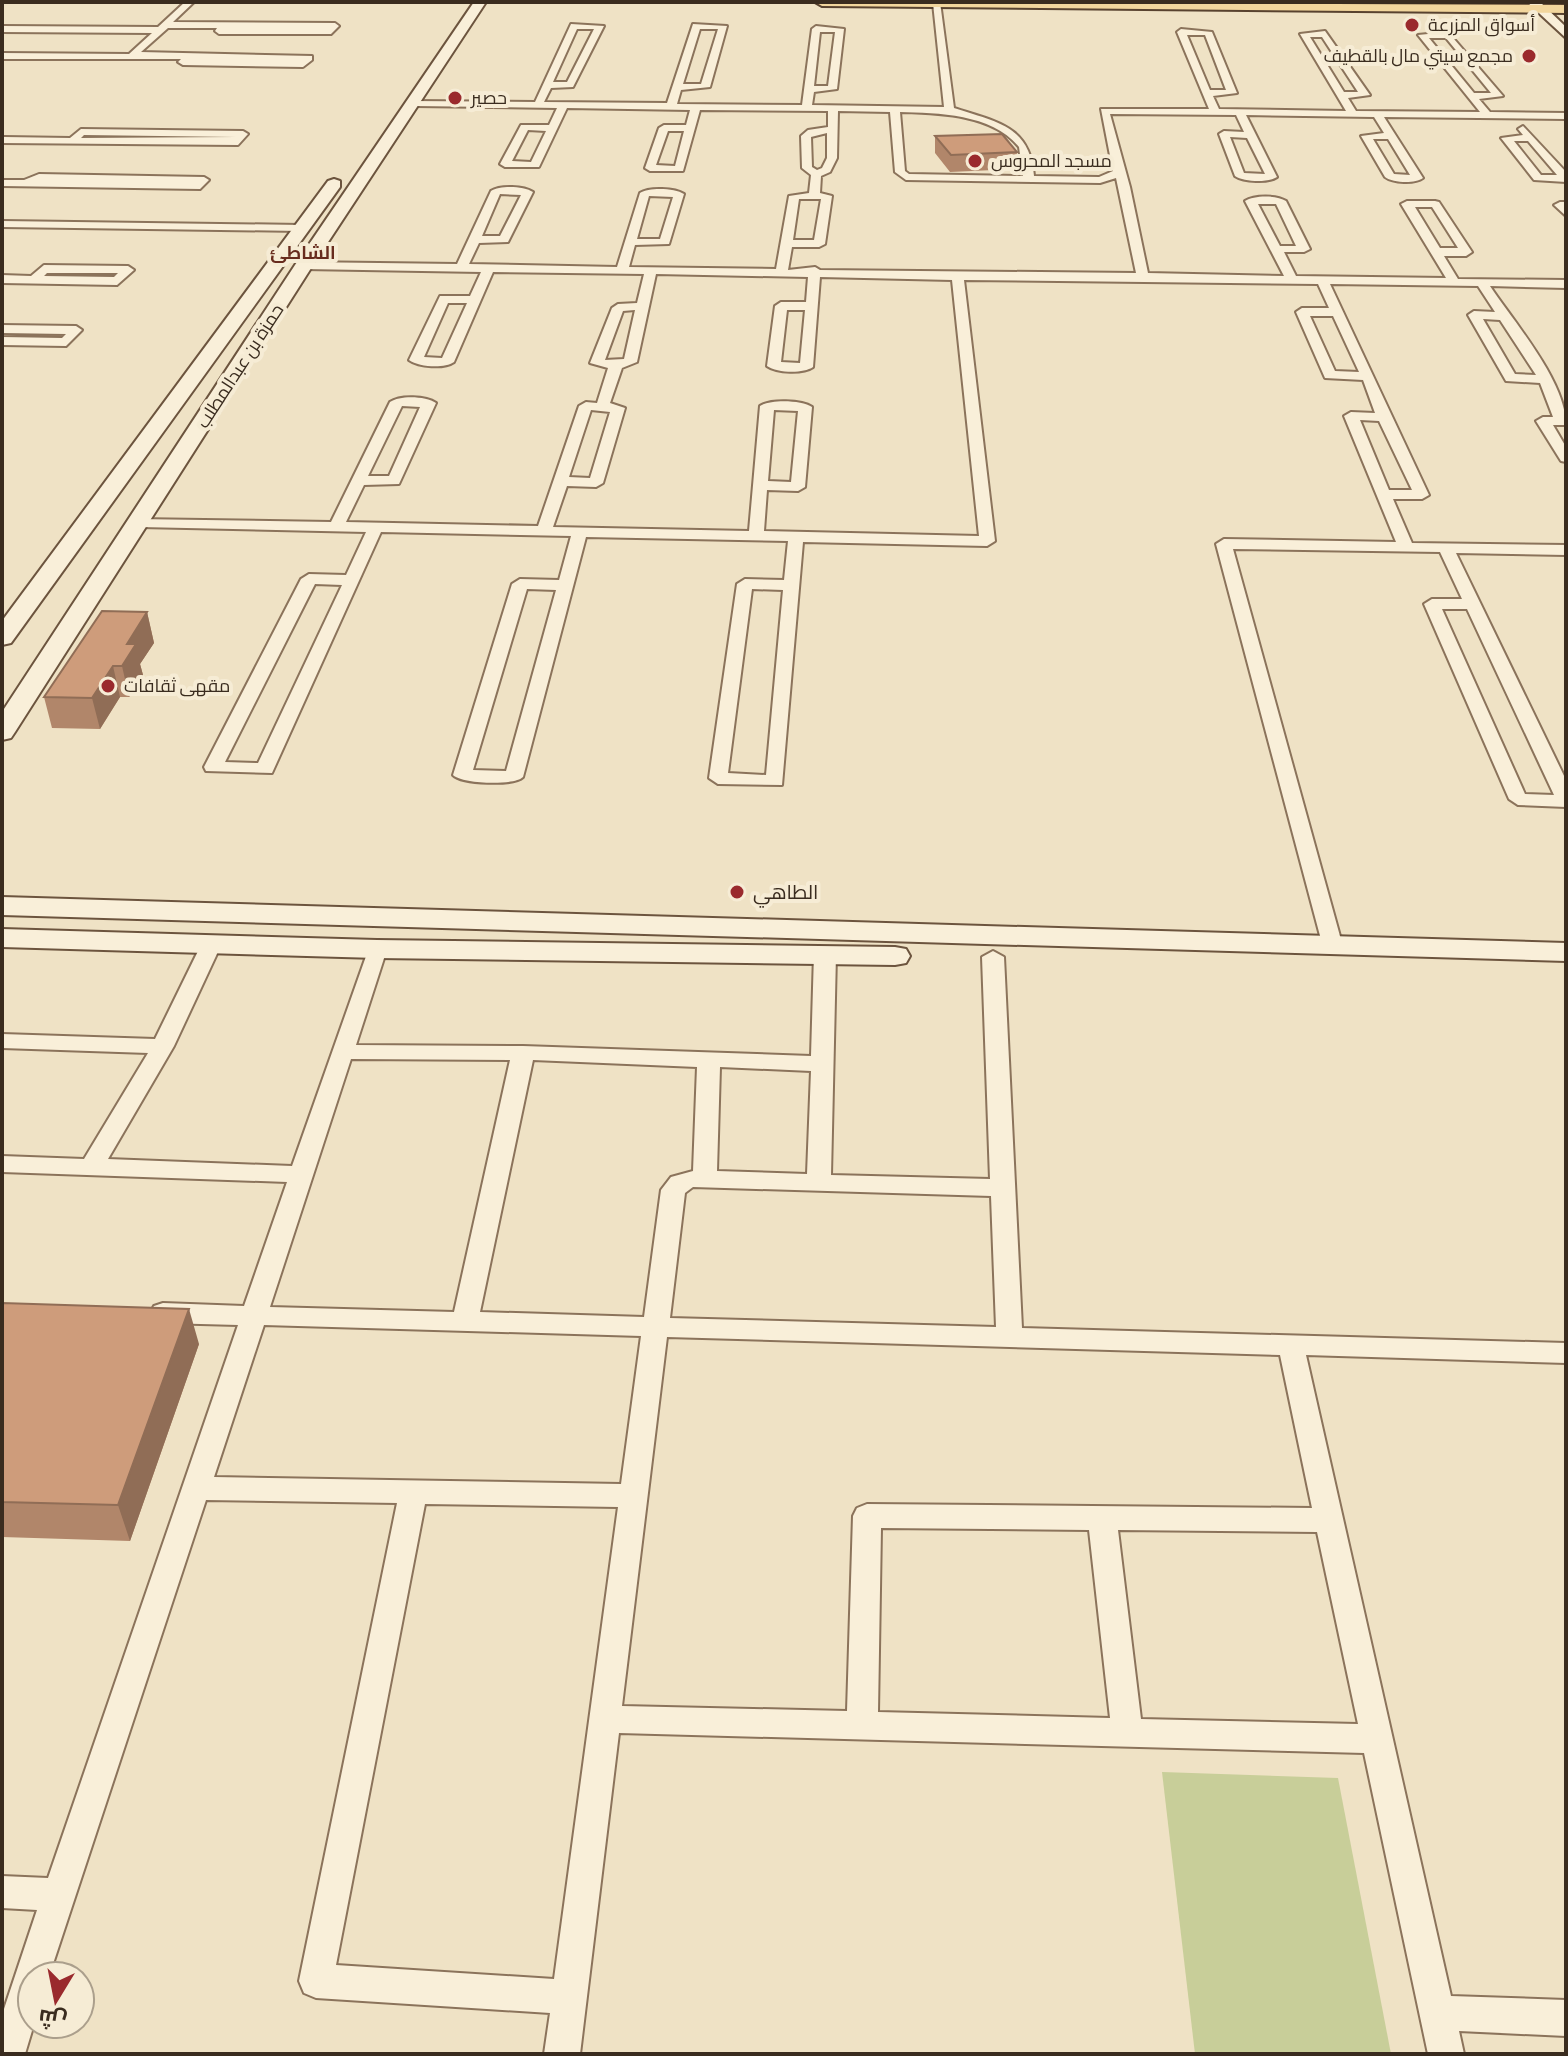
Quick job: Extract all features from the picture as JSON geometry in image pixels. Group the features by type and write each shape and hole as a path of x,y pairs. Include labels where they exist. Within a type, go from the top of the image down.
{"main road":[{"path":"822,2 1537,5 1565,10"}],"street":[{"path":"134,55 190,2"},
{"name":"حمزة بن عبدالمطلب","path":"2,732 304,265 480,2"},
{"path":"937,3 949,110"},
{"path":"1537,5 1566,34"},
{"name":"حمزة بن عبدالمطلب","path":"2,638 346,169 449,14"},
{"path":"2,23 108,24 103,29"},
{"path":"2,29 224,25 335,26 331,31 219,31 224,25"},
{"path":"538,105 547,85 574,26 600,26 570,85 547,85"},
{"path":"671,106 696,26 723,26 705,87 677,87"},
{"path":"807,108 809,89 816,29 840,29 832,89 809,89"},
{"path":"1207,93 1232,93 1208,32 1181,32 1215,112"},
{"path":"1341,95 1365,95 1325,34 1304,34 1341,95 1353,114"},
{"path":"1472,96 1498,96 1448,35 1422,35 1488,116"},
{"path":"2,56 134,55 309,58 303,64 183,62 188,56"},
{"path":"415,103 949,110 979,119 1017,138 1024,147 1029,179"},
{"path":"462,267 496,191 523,178 563,105"},
{"path":"656,194 679,169 696,107"},
{"path":"816,174 826,170 832,158 833,109"},
{"path":"895,110 900,172 906,177 1100,180 1125,187"},
{"path":"1143,277 1125,187 1104,111 1566,116"},
{"path":"1240,113 1304,249 1276,249"},
{"path":"1377,114 1418,178 1424,204"},
{"path":"1512,116 1566,179"},
{"path":"474,239 504,240 528,192 523,178 505,164 525,127 553,128"},
{"path":"679,169 650,168 664,128 690,128"},
{"path":"816,174 807,168 806,136 833,129"},
{"path":"3,140 238,142 243,134 81,132 73,140"},
{"path":"1251,135 1224,134 1240,176 1272,177"},
{"path":"1391,136 1366,136 1390,177 1418,178"},
{"path":"1531,138 1506,138 1538,178 1566,179"},
{"path":"358,152 379,154"},
{"path":"346,169 366,171"},
{"path":"1100,180 1119,173"},
{"path":"814,196 816,174"},
{"path":"2,183 200,186 204,180 39,177 27,183"},
{"path":"622,269 630,242 645,193 679,194 665,242 630,242"},
{"path":"782,271 794,196 827,196 819,244 787,243"},
{"path":"1280,201 1251,201 1292,280"},
{"path":"1437,252 1466,252 1435,204 1407,204 1455,283"},
{"path":"1566,205 1560,205 1566,213"},
{"path":"5,226 301,228"},
{"path":"304,265 1566,284"},
{"path":"475,300 444,299 416,360 447,362 475,300 489,267"},
{"path":"2,279 34,280 117,281 128,270 44,269 34,280"},
{"path":"644,306 618,308 597,363 616,365 630,362 644,306 651,269"},
{"path":"812,306 781,306 774,366 806,367 812,306 815,271"},
{"path":"140,522 987,541 958,276"},
{"path":"1322,280 1422,495 1384,494"},
{"path":"1482,283 1545,379 1564,421 1543,421 1566,458"},
{"path":"1337,312 1302,312 1330,375 1368,376"},
{"path":"1503,316 1474,315 1511,378 1545,379"},
{"path":"2,329 76,330 66,342 2,341"},
{"path":"602,407 616,365"},
{"path":"336,527 397,402 429,403 394,481 359,480"},
{"path":"544,531 586,406 618,408 596,483 561,481"},
{"path":"756,536 760,485 767,406 805,407 798,487 760,485"},
{"path":"1384,417 1351,416 1406,547"},
{"path":"352,580 309,579 213,767 265,769 352,580 376,527"},
{"path":"566,585 520,584 462,775 514,777 566,585 580,532"},
{"path":"792,585 745,584 718,778 775,781 792,585 796,537"},
{"path":"1333,947 1224,544 1566,550"},
{"path":"1446,548 1566,801 1518,799 1432,604 1472,604"},
{"path":"2,906 1566,952"},
{"path":"2,938 377,949 993,957 1566,971"},
{"path":"92,1166 163,1046 212,943"},
{"path":"38,1960 377,949"},
{"path":"819,1182 825,954"},
{"path":"993,957 1009,1336"},
{"path":"2,1041 163,1046"},
{"path":"342,1052 523,1053 823,1064"},
{"path":"465,1320 523,1053"},
{"path":"705,1179 709,1058"},
{"path":"2,1164 300,1174"},
{"path":"562,2054 673,1190 680,1183 705,1179 1003,1188"},
{"path":"143,1312 1566,1353"},
{"path":"1291,1345 1446,2054"},
{"path":"195,1488 633,1496"},
{"path":"414,1490 316,1981 570,1997"},
{"path":"862,1727 867,1516 1330,1520"},
{"path":"1102,1518 1127,1733"},
{"path":"606,1719 1378,1739"},
{"path":"2,1892 59,1895"},
{"path":"1438,2013 1566,2018"},
{"path":"7,2054 16,2026"}],"green space":[{"path":"1162,1772 1338,1778 1391,2054 1195,2054"}],"building":[{"path":"1002,134 1017,152 951,155 935,136"},
{"path":"102,611 147,612 127,644 136,644 122,666 113,666 92,698 44,697"},
{"path":"2,1303 189,1309 118,1505 2,1502"}],"place":[{"name":"أسواق المزرعة","path":"1412,25"},
{"name":"مجمع سيتي مال بالقطيف","path":"1529,56"},
{"name":"حصير","path":"455,98"},
{"name":"مسجد المحروس","path":"975,161"},
{"name":"مقهى ثقافات","path":"108,686"},
{"name":"الطاهي","path":"737,892"}],"district":[{"name":"الشاطئ","path":"303,253"}]}
